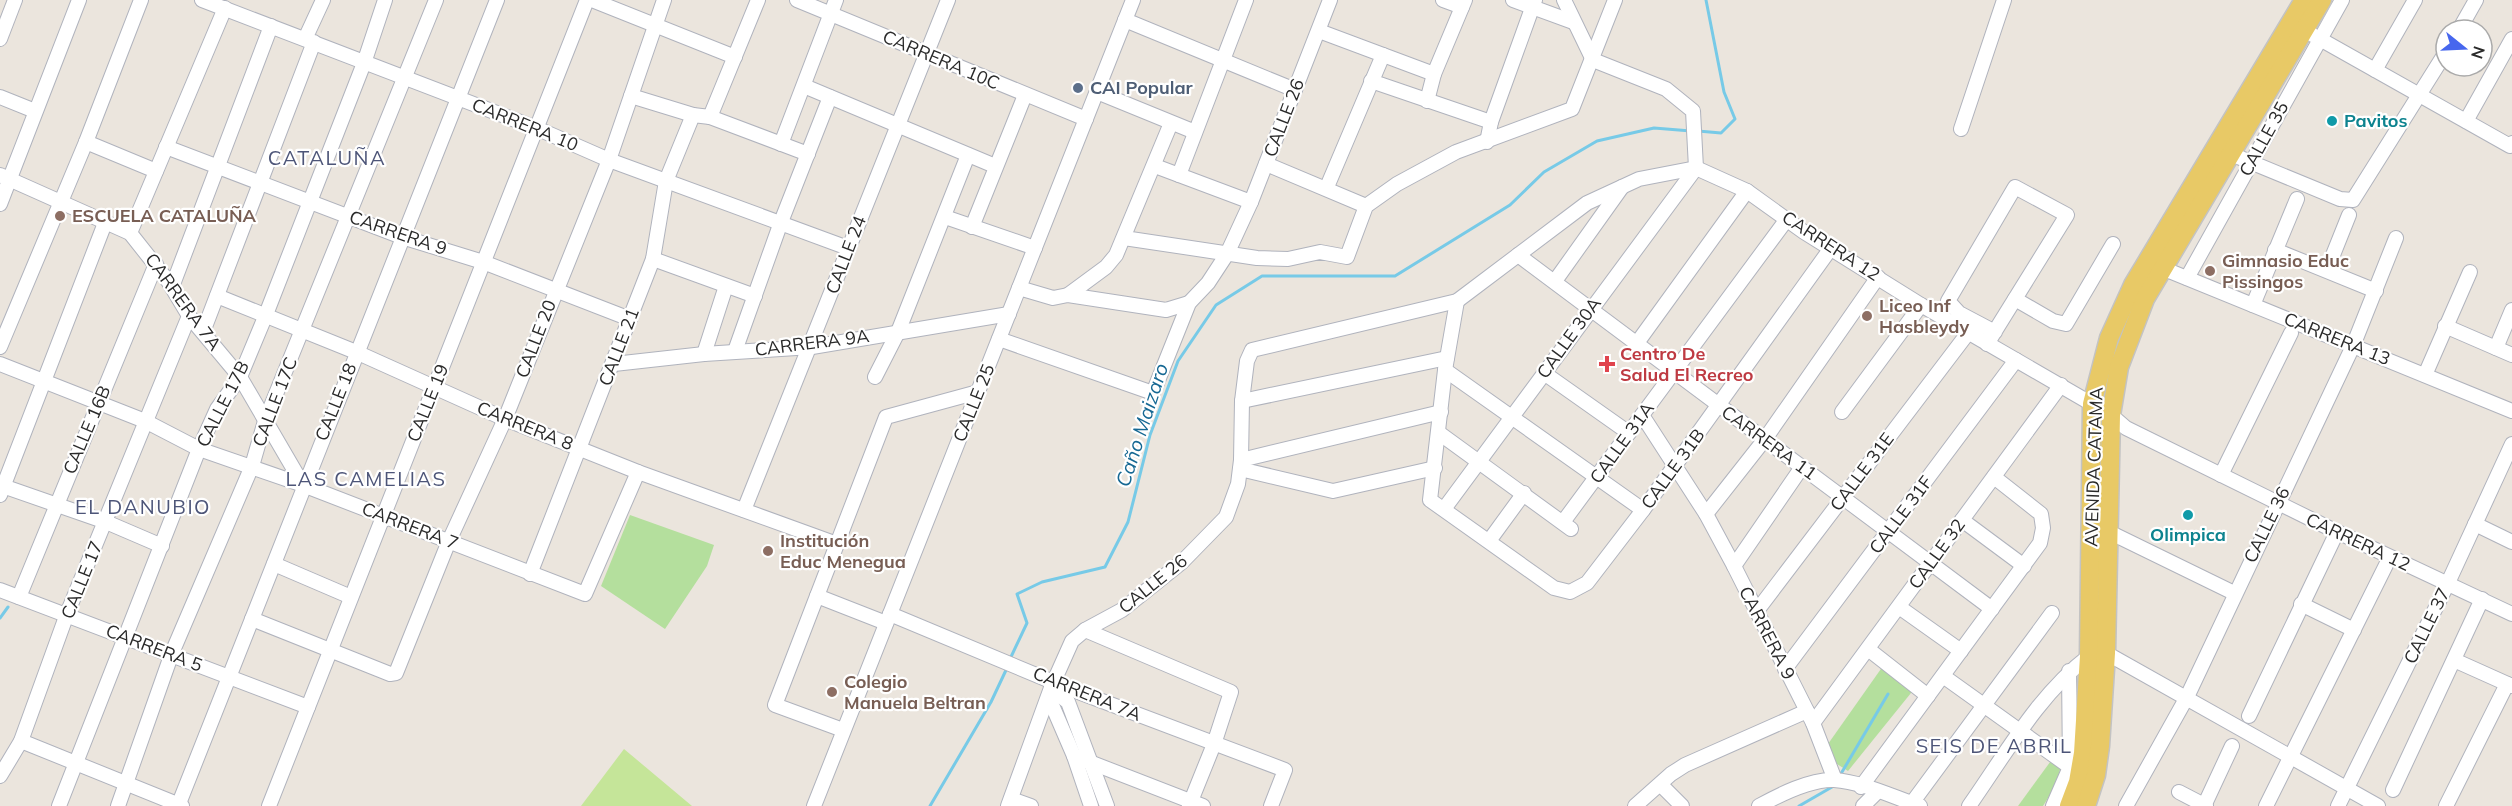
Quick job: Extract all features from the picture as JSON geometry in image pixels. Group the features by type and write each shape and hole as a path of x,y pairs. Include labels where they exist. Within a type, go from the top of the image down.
{"main road":[{"name":"AVENIDA CATAMA","path":"2086,806 2099,760 2092,404 2109,338 2133,285 2304,0"},
{"name":"AVENIDA CATAMA","path":"2069,806 2078,782 2084,753 2097,654 2109,532 2111,415 2115,385 2124,350 2137,316 2162,268 2231,154 2312,35 2322,0"}],"street":[{"path":"0,39 15,0"},
{"path":"0,204 5,177 35,111 79,0"},
{"path":"0,347 86,142 141,0"},
{"path":"203,332 260,183 322,0"},
{"name":"CALLE 17B","path":"59,806 199,449 217,409 240,377 265,317 364,63 385,0"},
{"name":"CALLE 17C","path":"118,806 172,653 252,466 265,421 436,0"},
{"name":"CALLE 18","path":"180,806 303,485 497,0"},
{"name":"CALLE 19","path":"269,806 587,0"},
{"path":"592,0 735,57"},
{"name":"CALLE 20","path":"331,650 390,674 396,673 449,541 505,419 609,160 664,0"},
{"path":"710,117 758,0"},
{"name":"CARRERA 10C","path":"797,0 1086,119"},
{"path":"781,144 836,0"},
{"name":"CALLE 24","path":"744,510 812,347 848,248 948,0"},
{"name":"CALLE 25","path":"814,806 1133,0"},
{"path":"1179,175 1246,0"},
{"name":"CALLE 26","path":"999,339 1153,393 1190,303 1208,283 1227,255 1251,202 1330,0"},
{"path":"1427,101 1434,74 1463,4 1443,0"},
{"path":"1513,0 1533,4 1573,22"},
{"path":"1439,433 1524,493 1489,541 1430,500 1446,364 1457,301 1574,211 1623,185 1696,161 1693,111 1666,89 1593,60 1564,0"},
{"path":"1124,238 1227,255 1288,259 1320,252 1347,257 1366,206 1426,167 1456,152 1572,109 1615,0"},
{"path":"1961,129 2004,0"},
{"name":"CALLE 35","path":"2187,278 2251,162 2312,35 2342,0"},
{"path":"2374,70 2415,0"},
{"path":"2466,18 2476,0"},
{"path":"130,233 166,147 215,3"},
{"name":"CARRERA 10","path":"215,3 364,63 536,128 609,160 848,248"},
{"path":"1487,142 1491,122 1533,4"},
{"path":"1125,20 1295,90"},
{"path":"172,287 271,26"},
{"path":"1319,31 1434,74"},
{"path":"2312,35 2511,145"},
{"path":"2466,121 2512,39"},
{"path":"1327,188 1383,55"},
{"path":"2231,154 2340,199 2353,200 2434,73"},
{"path":"1371,81 1491,122"},
{"path":"804,86 995,166"},
{"path":"1097,92 1195,132"},
{"path":"972,227 1025,95"},
{"path":"632,96 693,115 710,117 808,154"},
{"path":"0,97 35,111"},
{"path":"735,351 781,222 830,97"},
{"name":"CALLE 21","path":"530,574 614,364 653,259 666,181 693,115"},
{"path":"1068,295 1106,267 1124,238 1171,123"},
{"path":"86,142 156,171"},
{"name":"CARRERA 9","path":"166,147 402,237 483,262 630,320"},
{"path":"875,377 898,332 968,155"},
{"name":"CARRERA 12","path":"1696,161 1747,191 1831,248 1968,333 1991,338 2016,360 2111,415 2126,428 2223,471 2512,614"},
{"name":"CALLE 30A","path":"1444,509 1696,161"},
{"path":"1266,164 1366,206"},
{"path":"1155,166 1251,202"},
{"name":"CARRERA 7A","path":"5,177 130,233 156,264 189,316 240,377 303,485"},
{"path":"1555,281 1623,185"},
{"path":"2015,187 2067,215 1991,338 1947,301 2015,187"},
{"path":"1638,343 1747,191"},
{"path":"2253,305 2297,199"},
{"path":"2327,270 2349,215"},
{"path":"945,217 1035,248"},
{"name":"CALLE 31A","path":"1524,493 1567,526 1596,477 1787,219"},
{"path":"105,223 1,489 106,522 162,546"},
{"name":"CALLE 36","path":"2126,806 2187,697 2354,346 2396,238"},
{"path":"2015,300 2053,321 2066,324 2114,244"},
{"name":"CALLE 31B","path":"1489,541 1554,588 1570,592 1587,583 1719,407 1831,248"},
{"path":"2275,250 2376,291"},
{"name":"CARRERA 11","path":"1518,255 1992,609"},
{"path":"653,259 755,296"},
{"name":"CALLE 16B","path":"19,597 156,264"},
{"name":"CARRERA 13","path":"2162,268 2512,411"},
{"path":"2425,375 2470,272"},
{"path":"1706,514 1765,439 1878,277"},
{"path":"704,354 726,286"},
{"path":"1019,288 1053,298 1068,295 1166,310 1190,303"},
{"name":"CARRERA 8","path":"217,296 356,352 505,419 638,472 837,544"},
{"name":"CALLE 26","path":"1010,802 1051,689 1072,641 1085,630 1122,610 1182,562 1211,534 1232,504 1240,465 1242,401 1249,355 1259,346 1457,301"},
{"path":"1842,412 1921,304"},
{"path":"2496,348 2512,310"},
{"name":"CARRERA 9A","path":"614,364 735,351 812,347 1009,314"},
{"name":"CALLE 17","path":"0,776 21,741 67,614 189,316"},
{"path":"2445,326 2512,355"},
{"name":"CALLE 31E","path":"1756,612 1968,333"},
{"path":"2223,471 2291,333"},
{"name":"CALLE 31F","path":"1785,669 1890,532 2016,360"},
{"name":"CARRERA 7","path":"0,364 145,421 199,449 384,515 585,594 638,472"},
{"path":"1242,401 1446,364 1511,417 1642,510"},
{"path":"1544,373 1629,433"},
{"name":"CALLE 32","path":"1810,717 1868,649 2061,385"},
{"path":"843,730 775,705 886,417 978,393"},
{"path":"1240,465 1442,412"},
{"name":"CARRERA 9","path":"1642,415 1706,514 1734,566 1810,717 1834,780"},
{"name":"CALLE 37","path":"2338,806 2449,581 2512,444"},
{"path":"1240,465 1334,491 1435,468"},
{"path":"1734,566 1802,467"},
{"path":"1861,787 2040,543 2043,528 2041,514 1994,477"},
{"path":"1962,520 2024,566"},
{"path":"2475,524 2512,542"},
{"path":"2249,716 2301,604 2333,527"},
{"path":"2109,532 2235,593"},
{"path":"274,564 351,597"},
{"path":"2266,806 2386,565"},
{"name":"CARRERA 12","path":"2449,581 2512,605"},
{"name":"CARRERA 5","path":"0,590 172,653 308,707"},
{"name":"CARRERA 7A","path":"817,596 975,648 1023,669 1051,689 1285,770 1270,806"},
{"path":"2393,790 2482,599"},
{"path":"2301,604 2354,630"},
{"path":"1899,607 1961,651"},
{"path":"1759,806 1802,787 1834,780 1916,805 1983,705 2052,613"},
{"path":"252,619 331,650"},
{"path":"1074,756 1091,760 1194,804 1231,692 1085,630"},
{"path":"1868,649 1928,696"},
{"path":"1969,806 2069,671 2097,654 2187,697 2378,806"},
{"path":"2446,806 2510,685 2454,660"},
{"path":"2053,806 2070,767 2069,671"},
{"path":"1943,675 2070,767"},
{"path":"1051,689 1091,806"},
{"path":"1051,689 1068,702 1107,806"},
{"path":"1635,806 1671,774 1685,765 1810,717"},
{"path":"21,741 180,806"},
{"path":"2179,792 2205,806 2232,746"},
{"path":"1661,785 1682,806"},
{"path":"1863,806 1877,792"},
{"path":"1010,802 1031,806"}],"green space":[{"path":"630,515 714,545 707,566 665,629 601,586"},
{"path":"1883,666 1915,688 1848,771 1837,764 1828,744"},
{"path":"624,749 692,806 581,806"},
{"path":"2053,758 2061,762 2059,774 2043,806 2018,806"}],"waterway":[{"name":"Caño Maizaro","path":"1698,131 1721,133 1735,119 1724,92 1706,0"},
{"name":"Caño Maizaro","path":"1010,659 1027,623 1017,594 1042,582 1105,567 1128,522 1150,435 1178,361 1216,305 1262,276 1395,276 1510,205 1544,172 1597,141 1654,128 1691,131"},
{"path":"0,618 8,607"},
{"name":"Caño Maizaro","path":"930,806 991,702 1007,668"},
{"path":"1842,772 1888,694"},
{"path":"1799,806 1832,787"}],"place":[{"name":"CAI Popular","path":"1078,88"},
{"name":"Pavitos","path":"2332,121"},
{"name":"ESCUELA CATALUÑA","path":"60,216"},
{"name":"Gimnasio Educ Pissingos","path":"2210,271"},
{"name":"Liceo Inf Hasbleydy","path":"1867,316"},
{"name":"Centro De Salud El Recreo","path":"1607,364"},
{"name":"Olimpica","path":"2188,515"},
{"name":"Institución Educ Menegua","path":"768,551"},
{"name":"Colegio Manuela Beltran","path":"832,692"}],"district":[{"name":"CATALUÑA","path":"327,158"},
{"name":"LAS CAMELIAS","path":"366,479"},
{"name":"EL DANUBIO","path":"143,507"},
{"name":"SEIS DE ABRIL","path":"1994,746"}]}
